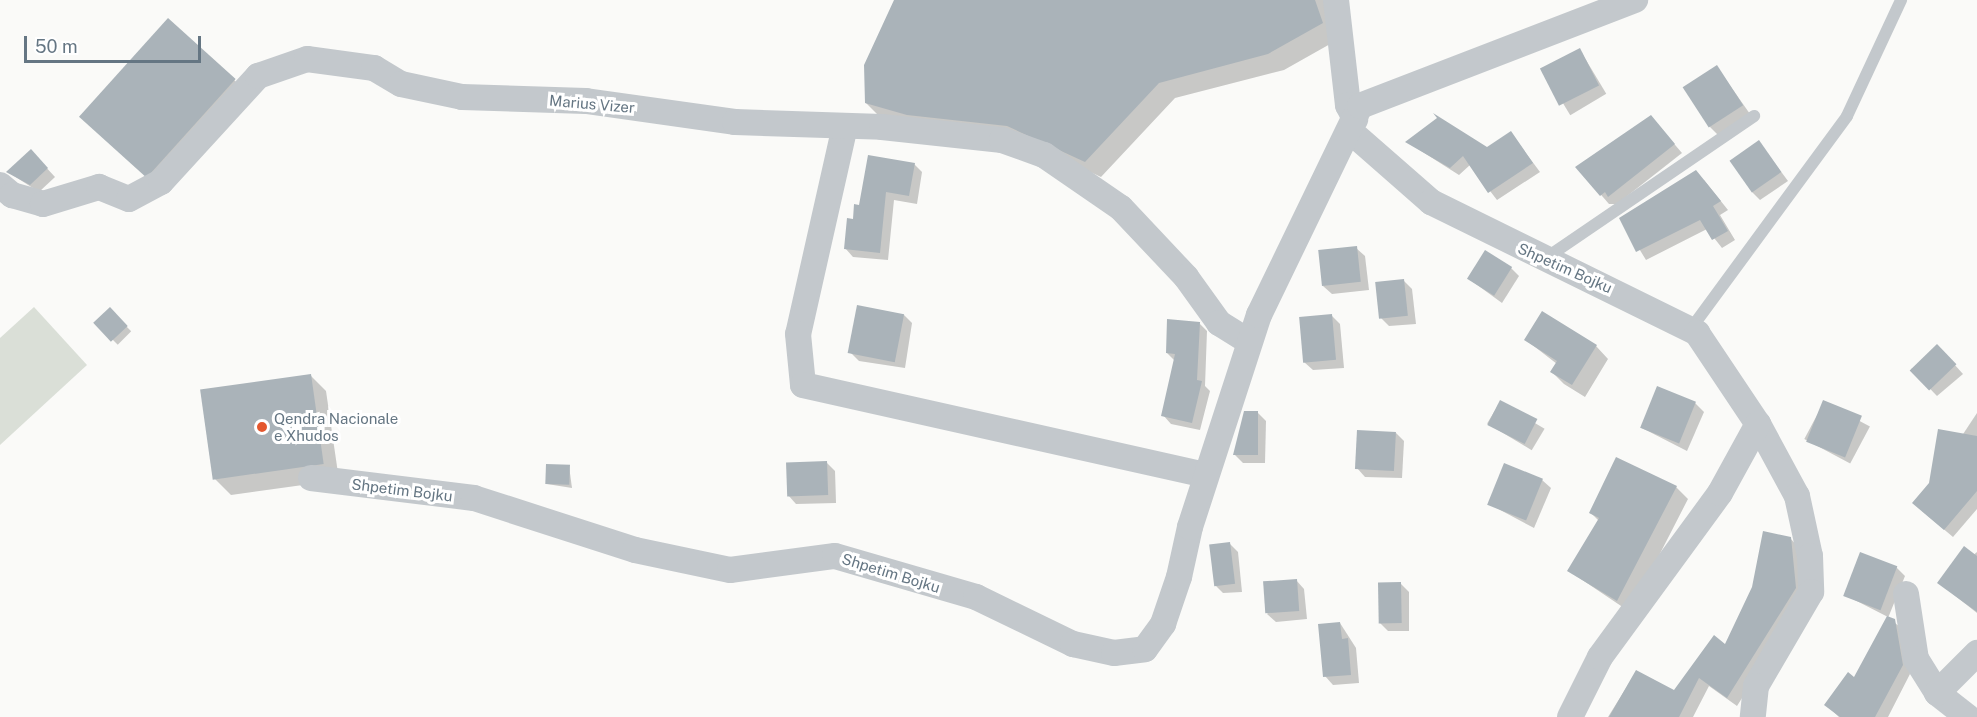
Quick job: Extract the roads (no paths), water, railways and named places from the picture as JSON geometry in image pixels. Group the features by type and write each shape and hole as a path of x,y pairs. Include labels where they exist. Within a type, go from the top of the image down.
{"street":[{"path":"1336,0 1352,125"},
{"name":"Shpetim Bojku","path":"311,478 474,498 635,550 730,570 835,556 976,597 1073,644 1114,653 1145,648 1163,624 1206,475 1250,342 1360,106 1389,91 1635,0"},
{"name":"Marius Vizer","path":"6,190 43,204 99,188 129,199 160,182 258,76 307,59 374,68 401,84 462,97 586,101 735,122 882,127 1002,140 1044,155 1121,208 1186,276 1219,323 1250,342"},
{"name":"Shpetim Bojku","path":"1352,125 1431,202 1690,330 1758,424 1797,496 1811,582 1807,601 1756,686 1753,717"},
{"path":"845,126 798,334 803,385 1206,475"},
{"path":"1570,717 1600,657 1720,493 1758,424"},
{"path":"1906,594 1916,658 1937,693 1968,717"},
{"path":"1937,693 1977,653"}],"lane":[{"path":"1690,330 1847,116 1901,0"},
{"path":"1546,258 1754,116"}],"place":[{"name":"Qendra Nacionale e Xhudos","path":"262,427"}]}
